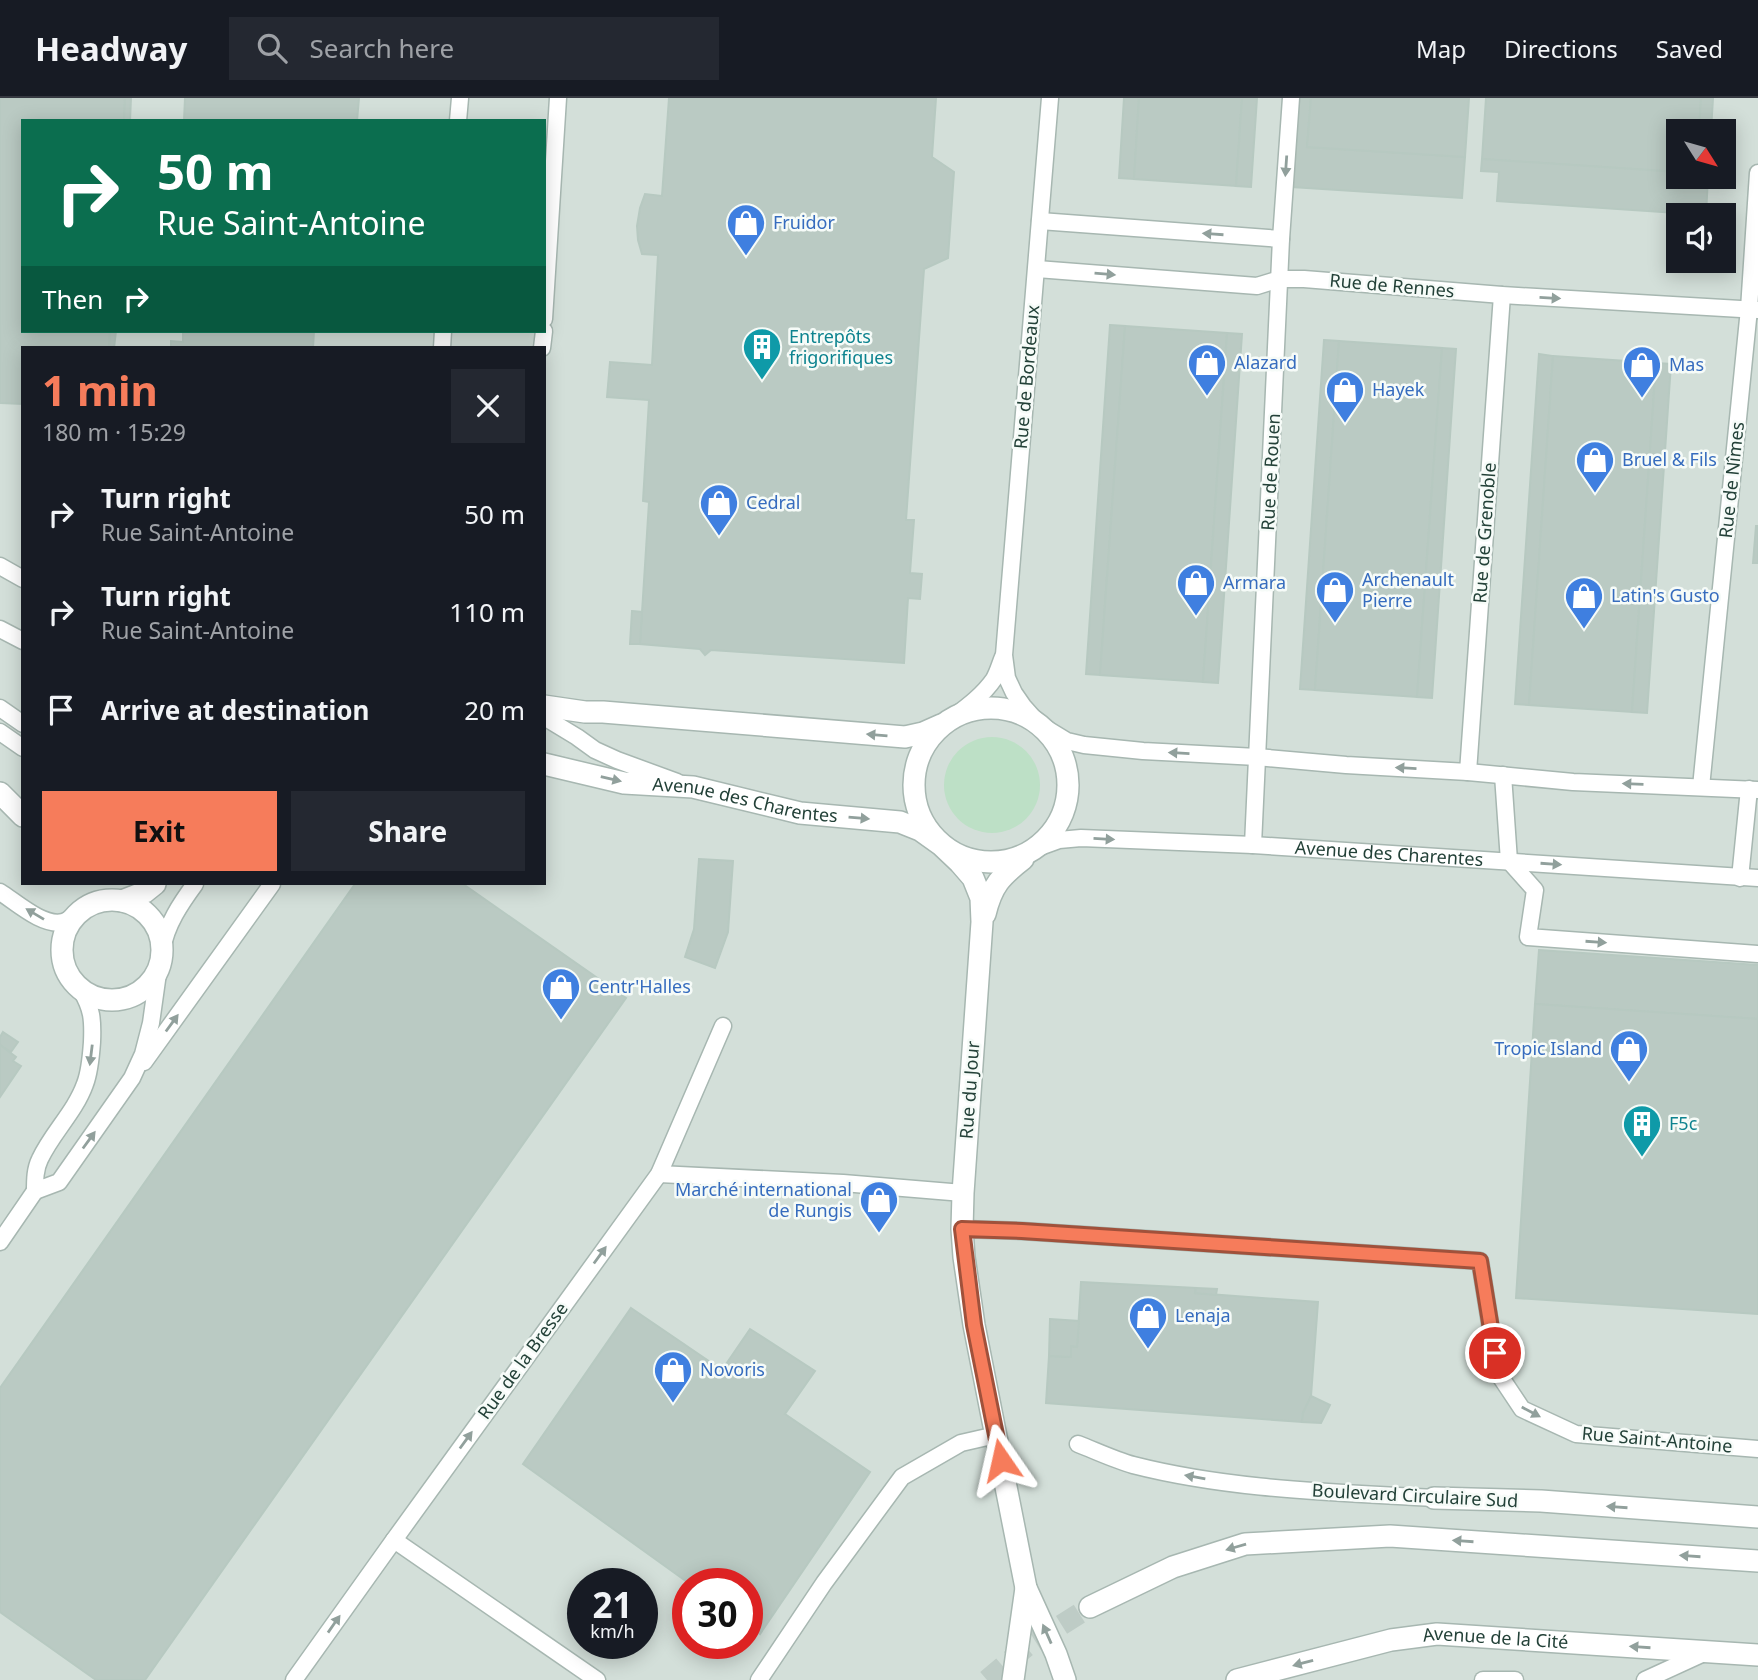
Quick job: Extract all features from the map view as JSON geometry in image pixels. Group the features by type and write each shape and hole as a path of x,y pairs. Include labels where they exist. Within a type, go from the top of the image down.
{"street":[{"path":"546,706 585,712 905,737 923,733 965,712 991,708 1016,712 1039,724 1055,741 1066,763 1069,786 1065,810 1054,831 1037,848 1014,859 988,863 963,858 941,845 926,827 916,807 913,784 917,762 927,741 943,724"},
{"name":"Avenue des Charentes","path":"546,764 624,783 693,788 800,813 900,822 920,830 941,845"},
{"name":"Rue du Jour","path":"941,845 973,878 981,898 982,922 962,1229 974,1325 1026,1588"},
{"name":"Rue du Jour","path":"982,922 988,899 998,881 1037,848"},
{"path":"93,885 119,901 145,892 154,885"},
{"path":"102,901 119,901 132,904 154,922 160,936 161,958 152,981 140,992 125,999 110,1001 94,998 70,979 63,965 61,950 64,932 85,907 102,901"},
{"name":"Boulevard Circulaire Sud","path":"1434,1498 1541,1502 1758,1517"},
{"path":"1090,1607 1173,1567 1245,1544 1390,1536 1758,1561"},
{"path":"1013,1680 1026,1588"},
{"path":"1026,1588 1065,1680"},
{"name":"Avenue de la Cité","path":"1237,1680 1391,1640 1437,1634 1758,1655"}],"lane":[{"path":"458,119 460,98"},
{"path":"546,287 558,98"},
{"name":"Rue de Bordeaux","path":"1039,724 1014,693 1007,678 1004,655 1050,98"},
{"name":"Rue de Rouen","path":"1253,845 1281,239 1291,98"},
{"name":"Rue de Nîmes","path":"1701,787 1753,309 1758,173"},
{"path":"1040,221 1281,239"},
{"name":"Rue de Rennes","path":"1037,269 1257,286 1280,279 1304,278 1502,295 1753,309"},
{"name":"Rue de Grenoble","path":"1468,772 1502,295"},
{"path":"0,566 21,578"},
{"path":"0,629 21,640"},
{"name":"Rue de Bordeaux","path":"943,724 983,692 995,677 1004,655"},
{"path":"0,708 21,723"},
{"path":"546,718 595,750 693,788"},
{"path":"1039,724 1067,741 1143,751 1468,772 1573,782 1754,790 1740,877"},
{"path":"0,732 21,747"},
{"path":"1503,775 1509,862 1535,890 1528,937 1758,954"},
{"name":"Avenue des Charentes","path":"1037,848 1059,840 1081,838 1253,845 1758,878"},
{"path":"132,1078 143,1054 151,1023 165,935 194,885"},
{"path":"35,1191 59,1182 271,885"},
{"path":"0,892 43,920 62,922 74,917"},
{"path":"0,1242 35,1191 40,1159 84,1086 91,1060 93,1023 92,1011 81,990"},
{"name":"Rue de la Bresse","path":"294,1680 659,1174 723,1026"},
{"path":"659,1174 843,1182 963,1193"},
{"name":"Rue Saint-Antoine","path":"962,1229 1480,1261 1498,1373 1522,1409 1576,1434 1758,1449"},
{"path":"759,1680 824,1583 902,1477 961,1443 996,1435"},
{"name":"Boulevard Circulaire Sud","path":"1078,1444 1132,1465 1203,1479 1284,1489 1434,1498"},
{"path":"394,1539 597,1680"},
{"path":"1645,1680 1708,1651"},
{"path":"1483,1680 1516,1680"}],"shaded area":[{"name":"Marché international de Rungis","path":"0,98 1758,98 1758,1680 0,1680"}],"green space":[{"path":"992,737 1010,741 1026,751 1036,767 1040,785 1036,803 1026,819 1010,829 992,833 974,829 958,819 948,803 944,785 948,767 958,751 974,741"}],"building":[{"path":"0,98 125,98 124,119 21,119 21,333 110,333 109,346 21,346 21,404 0,403"},
{"path":"125,98 131,98 130,119 124,119"},
{"path":"185,98 359,98 357,119 184,119"},
{"name":"Entrepôts frigorifiques","path":"669,98 936,98 932,157 954,172 948,258 924,269 906,520 914,520 910,573 922,574 920,599 908,598 904,663 711,650 705,655 700,649 640,644 649,502 643,501 649,400 607,397 610,362 652,365 658,255 642,254 637,226 645,194 662,196"},
{"path":"1124,98 1139,98 1134,179 1119,178"},
{"path":"1139,98 1242,98 1236,186 1134,179"},
{"path":"1242,98 1257,98 1251,187 1236,186"},
{"path":"1298,98 1311,98 1307,147 1465,157 1462,198 1292,187"},
{"path":"1311,98 1469,98 1465,157 1307,147"},
{"path":"1486,98 1701,98 1700,119 1666,119 1666,171 1482,159"},
{"path":"1701,98 1713,98 1712,119 1700,119"},
{"path":"1482,159 1666,171 1666,189 1707,189 1707,203 1666,203 1666,212 1497,201 1499,172 1481,171"},
{"path":"1110,325 1125,326 1100,675 1086,674"},
{"path":"1125,326 1227,333 1203,682 1100,675"},
{"path":"110,333 116,333 114,346 109,346"},
{"path":"183,333 314,333 313,346 171,346 171,341 183,342"},
{"path":"1227,333 1242,334 1218,683 1203,682"},
{"path":"1324,340 1339,341 1315,690 1300,689"},
{"path":"1339,341 1442,348 1417,697 1315,690"},
{"path":"1442,348 1456,349 1432,698 1417,697"},
{"path":"1539,354 1553,356 1529,705 1515,704"},
{"path":"1553,356 1656,363 1632,712 1529,705"},
{"path":"1656,363 1671,364 1647,713 1632,712"},
{"path":"1756,526 1758,563 1753,563"},
{"path":"632,611 642,612 640,644 630,644"},
{"path":"699,859 733,861 728,932 715,968 685,957 694,929"},
{"path":"354,885 464,885 626,998 145,1680 96,1680 0,1612 0,1388"},
{"path":"1539,950 1758,965 1758,1019 1535,1004"},
{"name":"F5c","path":"1535,1004 1758,1019 1758,1314 1516,1298"},
{"path":"3,1032 18,1042 11,1052 0,1045"},
{"path":"0,1045 16,1057 13,1061 21,1066 0,1097"},
{"path":"1081,1282 1196,1288 1195,1293 1318,1302 1311,1396 1302,1422 1046,1403 1049,1356 1071,1357 1071,1346 1077,1347"},
{"path":"1196,1288 1217,1289 1216,1295 1195,1293"},
{"path":"631,1308 722,1370 750,1329 815,1371 785,1414 870,1472 763,1630 763,1568 672,1568 672,1571 523,1464"},
{"path":"1050,1319 1079,1321 1077,1347 1071,1346 1071,1357 1049,1356"},
{"path":"1311,1396 1330,1405 1321,1423 1302,1422"}],"tunnel":[{"path":"987,1680 1026,1647 1090,1607"}],"place":[{"name":"Fruidor","path":"746,257"},
{"name":"Entrepôts frigorifiques","path":"762,381"},
{"name":"Alazard","path":"1207,397"},
{"name":"Mas","path":"1642,399"},
{"name":"Hayek","path":"1345,424"},
{"name":"Bruel & Fils","path":"1595,494"},
{"name":"Cedral","path":"719,537"},
{"name":"Armara","path":"1196,617"},
{"name":"Archenault Pierre","path":"1335,624"},
{"name":"Latin's Gusto","path":"1584,630"},
{"name":"Centr'Halles","path":"561,1021"},
{"name":"Tropic Island","path":"1629,1083"},
{"name":"F5c","path":"1642,1158"},
{"name":"Marché international de Rungis","path":"879,1234"},
{"name":"Lenaja","path":"1148,1350"},
{"name":"Novoris","path":"673,1404"}],"route":[{"path":"1001,1460 974,1325 962,1229 1480,1261 1495,1353"}]}
